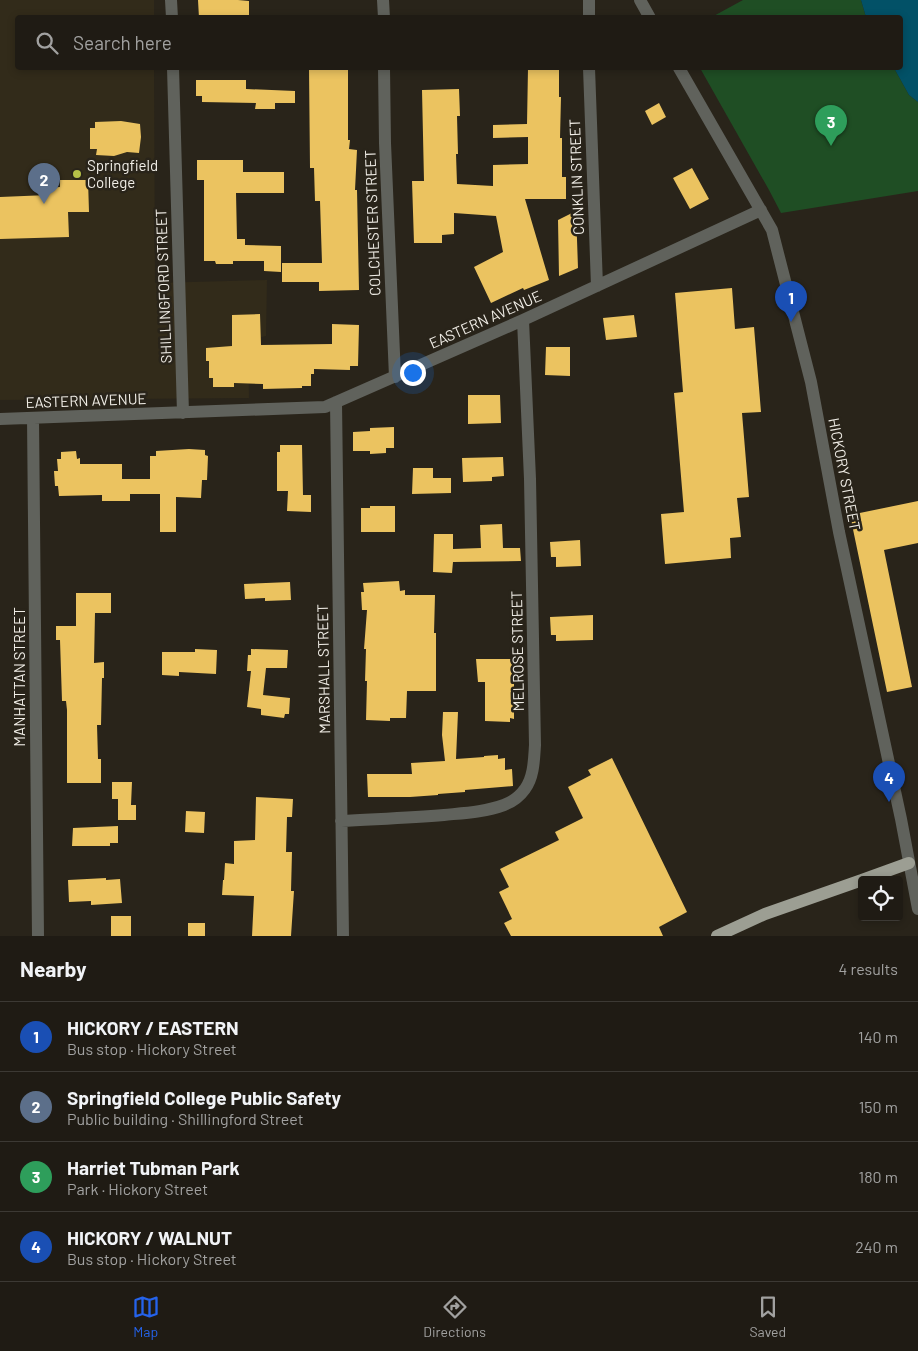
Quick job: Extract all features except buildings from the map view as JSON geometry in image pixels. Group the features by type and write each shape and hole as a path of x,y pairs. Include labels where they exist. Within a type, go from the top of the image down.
{"main road":[{"path":"873,876 909,863"},
{"path":"717,936 765,914 858,881"}],"street":[{"path":"171,0 172,15"},
{"path":"384,0 384,15"},
{"path":"588,0 589,15"},
{"path":"640,0 648,15"},
{"name":"SHILLINGFORD STREET","path":"173,70 183,413"},
{"name":"COLCHESTER STREET","path":"384,70 394,376"},
{"name":"CONKLIN STREET","path":"589,70 597,286"},
{"name":"HICKORY STREET","path":"680,70 772,230 811,382 839,532 901,818 918,909"},
{"name":"EASTERN AVENUE","path":"0,419 324,407 523,320 761,210"},
{"name":"MELROSE STREET","path":"341,821 411,818 491,809 511,802 521,793 529,781 535,745 530,479 523,320"},
{"name":"MARSHALL STREET","path":"336,402 343,936"},
{"name":"MANHATTAN STREET","path":"33,418 38,936"}],"shaded area":[{"name":"Springfield College","path":"0,0 154,0 154,15 15,15 15,70 154,70 155,283 267,280 266,336 248,340 249,398 0,400"}],"green space":[{"path":"743,0 861,0 865,15 716,15"},
{"path":"701,70 895,70 909,95 918,102 918,191 781,213"}],"water":[{"path":"861,0 918,0 918,102 909,95 895,70 903,70 903,15 865,15"}],"place":[{"name":"Harriet Tubman Park","path":"831,146"},
{"name":"Springfield College","path":"77,174"},
{"name":"Springfield College Public Safety","path":"44,204"},
{"name":"HICKORY / EASTERN","path":"791,322"},
{"name":"HICKORY / WALNUT","path":"889,802"}]}
